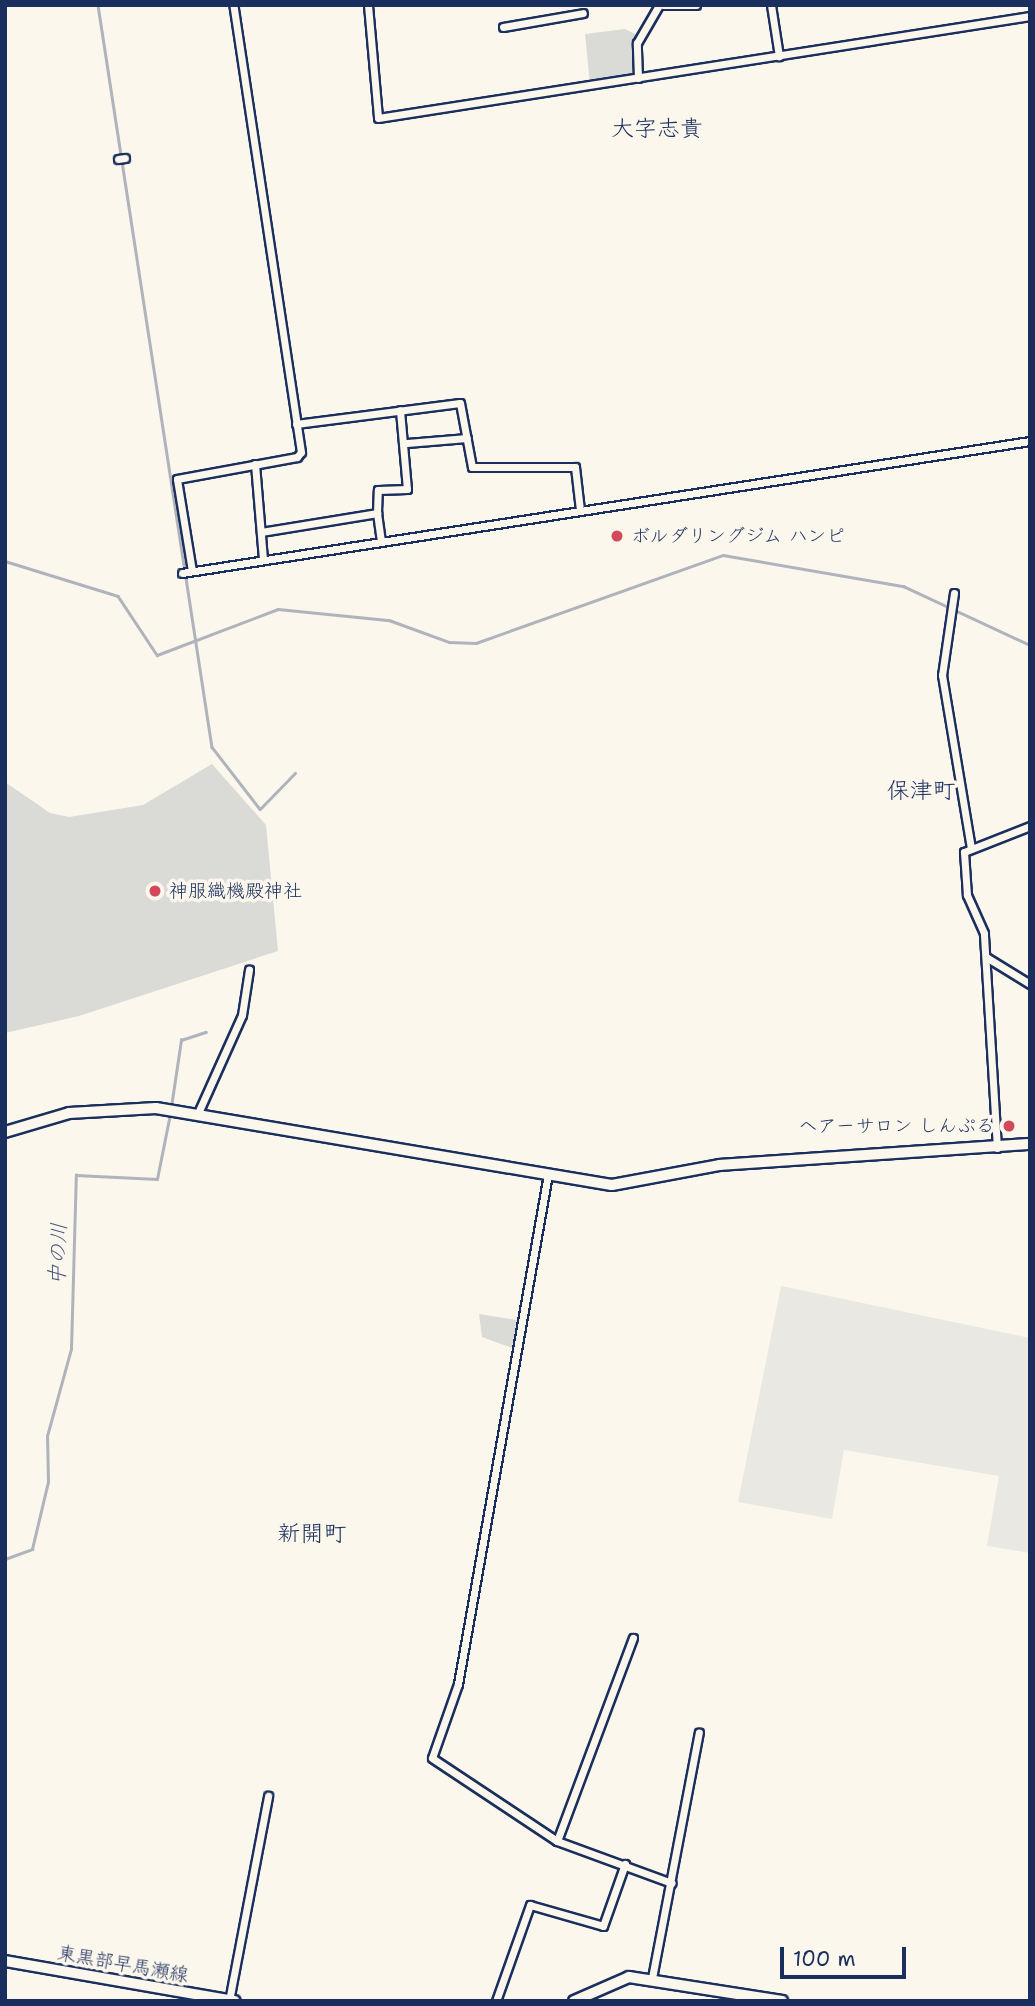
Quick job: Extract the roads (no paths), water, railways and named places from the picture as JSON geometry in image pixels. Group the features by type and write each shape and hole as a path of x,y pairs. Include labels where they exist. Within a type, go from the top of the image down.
{"street":[{"path":"233,5 296,424 298,457 177,479 187,572 1030,441"},
{"path":"368,5 378,118 1030,16"},
{"path":"638,78 637,43 661,5 696,5"},
{"path":"771,5 779,56"},
{"path":"503,27 583,13"},
{"path":"296,424 460,403 472,467 575,467 580,510"},
{"path":"381,542 377,513 378,490 407,489 407,443 400,410"},
{"path":"407,443 467,438"},
{"path":"254,464 263,559"},
{"path":"261,532 377,513"},
{"path":"954,593 942,670 945,713 971,849"},
{"path":"997,1147 986,957 981,921 967,895 964,852 1030,826"},
{"path":"986,957 1030,984"},
{"path":"198,1113 242,1015 249,971"},
{"path":"5,1132 69,1112 170,1109 620,1184 720,1165 1030,1144"},
{"path":"548,1174 458,1684 432,1758 557,1841 672,1883"},
{"path":"557,1841 633,1638"},
{"path":"652,1978 699,1732"},
{"path":"231,2000 268,1796"},
{"path":"495,2001 530,1905 603,1926 625,1864"},
{"name":"東黒部早馬瀬線","path":"5,1961 231,2000"},
{"path":"574,2001 619,1978 652,1978 782,2001"}],"waterway":[{"path":"98,5 212,747 260,809 295,773"},
{"path":"5,561 118,596 157,655 278,609 389,620 449,642 476,643 723,555 903,586 1030,645"},
{"name":"中の川","path":"171,1107 181,1040 206,1032"},
{"name":"中の川","path":"5,1559 32,1549 48,1482 47,1436 71,1349 76,1175 157,1179 170,1114"}],"place":[{"name":"ボルダリングジム ハンピ","path":"617,536"},
{"name":"神服織機殿神社","path":"155,891"},
{"name":"ヘアーサロン しんぷる","path":"1009,1126"}],"district":[{"name":"大字志貴","path":"657,128"},
{"name":"保津町","path":"921,790"},
{"name":"新開町","path":"312,1533"}]}
